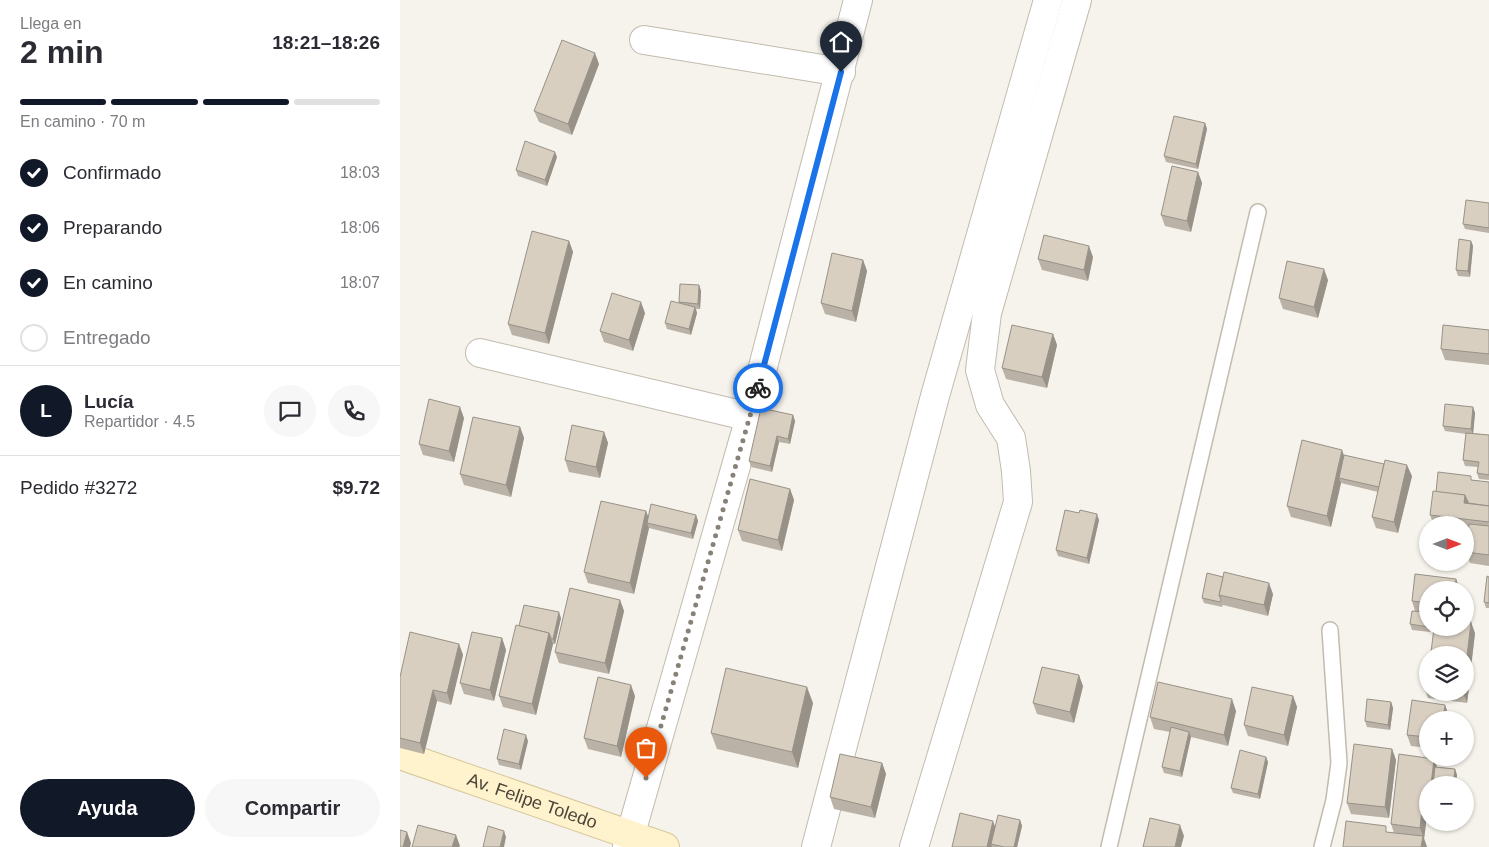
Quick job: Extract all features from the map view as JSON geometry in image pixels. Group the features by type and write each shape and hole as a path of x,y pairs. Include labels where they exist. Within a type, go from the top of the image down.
{"main road":[{"name":"Av. Felipe Toledo","path":"400,755 628,841 664,847"}],"street":[{"path":"628,841 750,417 841,72 858,0"},
{"path":"816,847 934,396 1048,0"},
{"path":"914,847 1018,502 1011,438 990,405 980,370 988,312 1077,0"},
{"path":"644,40 841,72"},
{"path":"480,353 750,417"}],"lane":[{"path":"1109,847 1258,212"},
{"path":"1322,847 1334,800 1339,763 1330,630"}],"building":[{"path":"562,40 595,53 568,124 534,111"},
{"path":"1174,116 1205,123 1196,164 1164,156"},
{"path":"525,141 555,152 545,180 516,170"},
{"path":"1172,166 1198,172 1187,221 1161,215"},
{"path":"1466,200 1489,203 1489,228 1463,224"},
{"path":"532,231 569,241 545,333 508,324"},
{"path":"1044,235 1089,246 1084,270 1038,259"},
{"path":"1459,239 1471,241 1468,271 1456,270"},
{"path":"832,253 863,260 852,311 821,303"},
{"path":"1287,261 1324,269 1314,307 1279,298"},
{"path":"680,284 699,285 698,304 679,302"},
{"path":"612,293 641,302 629,340 600,331"},
{"path":"671,301 695,307 689,329 665,323"},
{"path":"1012,325 1053,334 1042,377 1002,368"},
{"path":"1443,325 1489,330 1489,354 1441,349"},
{"path":"429,399 460,407 449,451 419,444"},
{"path":"1445,404 1473,407 1471,429 1443,426"},
{"path":"761,408 793,415 788,439 777,436 770,466 749,461"},
{"path":"473,417 520,427 506,485 460,474"},
{"path":"572,425 604,432 596,467 565,460"},
{"path":"1466,433 1489,435 1489,475 1477,473 1479,462 1463,460"},
{"path":"1302,440 1342,450 1327,516 1287,506"},
{"path":"1344,455 1384,464 1379,487 1339,478"},
{"path":"1385,460 1407,465 1394,522 1372,517"},
{"path":"1438,472 1471,476 1471,480 1489,482 1489,506 1468,503 1465,495 1436,492"},
{"path":"750,479 790,489 778,540 738,530"},
{"path":"1433,491 1465,495 1464,503 1489,506 1489,522 1474,520 1474,516 1430,515"},
{"path":"601,501 646,511 630,583 584,572"},
{"path":"651,504 696,515 691,533 647,523"},
{"path":"1065,510 1079,513 1080,510 1097,514 1087,558 1056,550"},
{"path":"1474,524 1489,526 1489,555 1474,553"},
{"path":"1224,572 1269,583 1264,605 1219,595"},
{"path":"1207,573 1223,577 1219,595 1220,602 1202,598"},
{"path":"1415,574 1456,579 1456,581 1419,581 1419,602 1412,601"},
{"path":"1487,576 1489,577 1489,603 1484,602"},
{"path":"570,588 620,600 605,663 555,652"},
{"path":"524,605 559,612 553,639 549,633 519,626"},
{"path":"1412,611 1419,611 1419,626 1410,624"},
{"path":"516,625 549,633 532,704 499,696"},
{"path":"410,632 459,644 447,693 433,690 420,743 400,738 400,677"},
{"path":"472,632 502,638 490,690 460,683"},
{"path":"1433,636 1469,636 1468,646 1432,646"},
{"path":"1042,667 1079,675 1070,712 1033,703"},
{"path":"726,668 807,687 792,752 711,733"},
{"path":"598,677 631,685 617,746 584,738"},
{"path":"1158,682 1232,699 1224,735 1150,717"},
{"path":"1252,687 1293,696 1284,735 1244,725"},
{"path":"1367,699 1391,702 1388,725 1365,721"},
{"path":"1412,700 1445,705 1444,711 1419,711 1419,736 1407,735"},
{"path":"1171,727 1189,732 1180,771 1162,767"},
{"path":"504,729 526,735 519,764 497,759"},
{"path":"1354,744 1392,749 1385,807 1347,803"},
{"path":"1240,750 1266,757 1258,794 1231,788"},
{"path":"840,754 882,763 871,807 830,797"},
{"path":"1399,754 1419,757 1419,766 1433,766 1432,776 1419,776 1419,828 1391,824"},
{"path":"1435,767 1455,769 1454,776 1434,776"},
{"path":"960,813 993,821 987,847 952,847"},
{"path":"998,815 1020,820 1014,847 991,844"},
{"path":"1150,818 1180,825 1175,847 1143,847"},
{"path":"1346,821 1386,826 1386,832 1423,836 1421,847 1343,847"},
{"path":"418,825 456,835 452,847 412,847"},
{"path":"488,826 504,831 500,847 483,847"},
{"path":"400,830 407,832 403,847 400,847"}],"way so far":[{"path":"646,778 758,388"}],"route":[{"path":"758,388 841,72"}]}
